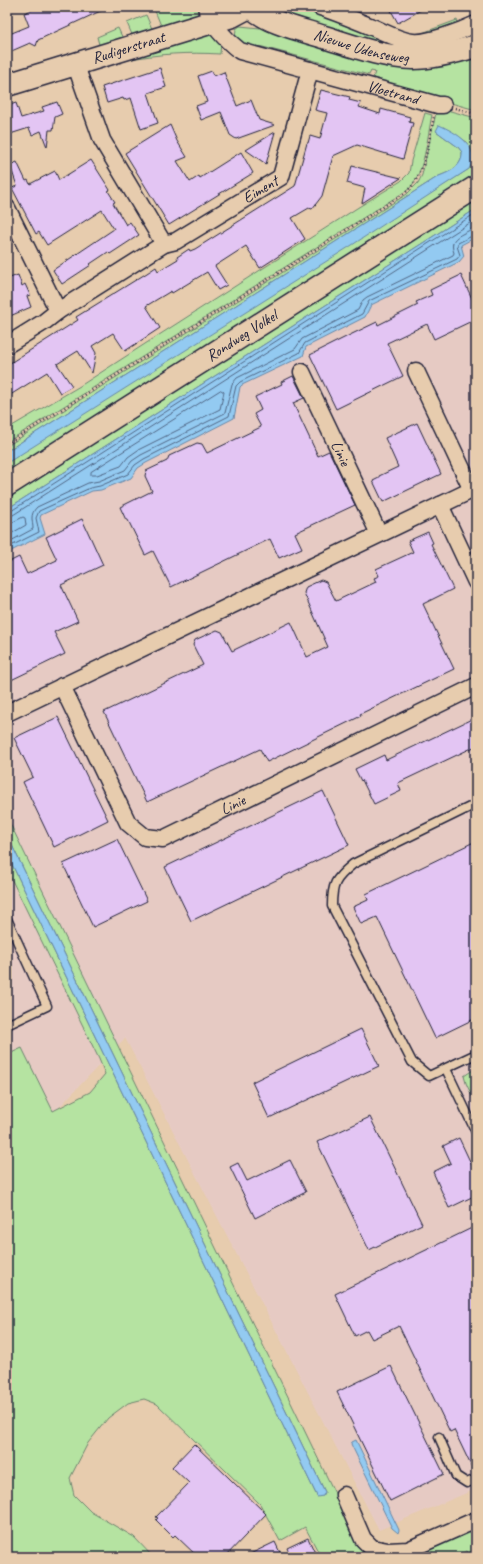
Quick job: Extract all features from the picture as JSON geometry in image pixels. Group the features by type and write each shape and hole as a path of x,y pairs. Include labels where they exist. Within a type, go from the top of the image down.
{"main road":[{"name":"Rudigerstraat","path":"7,85 75,63 209,14 232,16 250,7"},
{"name":"Nieuwe Udenseweg","path":"250,7 258,13 283,24 381,55 414,58 453,53 476,46"},
{"name":"Rondweg Volkel","path":"7,485 476,187"}],"street":[{"path":"320,7 363,23 398,39 413,42 436,39 476,24"},
{"name":"Vloetrand","path":"209,14 232,45 240,50 440,105"},
{"path":"75,63 102,140 164,244"},
{"name":"Eiment","path":"7,345 164,244 176,241 281,177 310,70"},
{"path":"7,208 58,311"},
{"path":"7,713 474,489 416,371"},
{"name":"Linie","path":"302,372 379,534"},
{"path":"440,505 476,582"},
{"name":"Linie","path":"62,686 128,823 146,837 163,839 476,686"},
{"path":"344,1495 363,1539 372,1548 388,1552 408,1550 476,1520"}],"lane":[{"path":"476,804 353,864 340,874 332,890 332,906 412,1062 429,1076 476,1054"},
{"path":"7,919 48,1006 7,1025"},
{"path":"446,1069 476,1132"},
{"path":"439,1437 456,1476 468,1483 476,1479"}],"path":[{"path":"7,444 405,193 413,186 421,171 434,113 440,105 476,114"}],"shaded area":[{"path":"476,202 476,1489 379,1530 125,1038 7,1162 7,500"}],"green space":[{"path":"164,7 199,7 197,16 162,28 155,11"},
{"path":"271,7 302,7 337,19 399,45 476,29 476,40 389,48 302,20"},
{"path":"146,15 153,31 133,37 127,23"},
{"path":"457,20 459,24 424,37 422,33"},
{"path":"240,26 261,27 272,32 476,56 476,110 372,81 375,72 371,71 369,75 259,46 258,49 245,45 235,37 236,29"},
{"path":"118,28 124,41 100,48 97,37"},
{"path":"209,33 215,35 221,42 220,54 173,54 126,60"},
{"path":"443,109 476,118 476,177 7,476 7,462 469,169 467,142 443,127 436,131 458,147 462,152 462,157 455,168 439,176 7,451 7,446 407,194 418,183 422,175 436,113"},
{"path":"425,113 432,115 425,154 419,174 409,189 7,442 7,429 80,386 401,181 409,173"},
{"path":"476,196 476,209 7,509 7,494"},
{"path":"7,817 358,1541 376,1557 317,1557 320,1555 305,1527 280,1541 260,1504 157,1404 144,1399 128,1403 108,1418 88,1443 70,1478 74,1495 91,1512 134,1537 153,1557 7,1557 7,1055 22,1048 53,1111 90,1092 105,1074 7,870 7,854 316,1494 323,1496 325,1492 7,835"},
{"path":"476,1068 476,1105 464,1076"},
{"path":"476,1529 476,1557 473,1557 467,1551 453,1557 422,1557 423,1553"}],"water":[{"path":"439,125 459,136 470,147 472,161 469,169 349,247 7,463 7,451 439,176 455,168 462,157 462,152 458,147 436,131"},
{"path":"476,209 476,237 461,245 464,256 459,262 371,305 365,317 306,347 303,356 242,385 240,387 234,418 146,463 138,468 131,478 101,490 92,491 41,515 40,518 45,534 7,553 7,509"},
{"path":"7,835 325,1492 323,1496 317,1497 7,854"},
{"path":"356,1440 399,1530 398,1533 392,1528 351,1444"}],"building":[{"path":"30,7 109,7 38,40 36,46 30,43 7,53 7,35 29,26 24,13 32,10"},
{"path":"389,7 426,7 398,23"},
{"path":"160,68 166,87 148,93 158,123 141,129 131,98 124,100 123,98 107,103 102,87"},
{"path":"212,71 214,76 224,72 237,106 251,100 259,120 275,125 236,139 230,135 221,112 201,120 196,106 207,102 198,76"},
{"path":"321,90 350,97 349,100 361,103 359,107 380,114 381,109 410,117 409,122 413,123 403,159 357,145 333,156 322,196 312,209 309,208 292,218 305,239 260,268 246,246 215,266 227,285 218,290 207,272 172,293 171,291 146,306 160,328 125,351 113,333 92,346 96,353 92,373 78,351 57,364 72,386 60,393 47,372 7,397 7,365 78,320 76,317 156,267 158,271 178,259 177,257 189,249 190,251 195,249 295,186 310,136 320,139 327,113 315,110"},
{"path":"57,102 62,114 55,117 53,130 49,130 47,147 41,131 32,135 29,128 7,135 7,106 16,103 21,118 44,111 42,107"},
{"path":"170,125 177,141 187,157 177,161 190,182 199,176 200,178 241,152 253,173 169,225 125,153"},
{"path":"275,132 266,164 246,150"},
{"path":"91,160 110,190 108,191 115,202 113,203 126,225 130,222 139,235 110,254 108,252 62,284 53,270 114,229 102,210 47,245 39,232 36,234 12,188 17,186 10,165 17,162 26,181 28,180 30,184 55,171 59,180"},
{"path":"352,166 401,178 362,203 365,188 347,183"},
{"path":"18,275 22,286 25,284 30,295 27,296 31,307 10,316 7,310 7,279"},
{"path":"461,275 476,307 476,319 434,339 427,324 387,343 403,376 336,409 310,355 377,322 378,325 418,305 416,302 432,295 430,290"},
{"path":"293,376 304,398 293,403 318,456 329,451 355,505 295,533 302,548 279,558 270,539 171,587 153,551 145,555 120,507 152,491 145,476 146,471 167,461 169,456 197,443 202,444 207,453 261,427 254,414 261,410 255,397 282,384 281,382"},
{"path":"417,423 441,474 383,502 373,481 379,478 379,476 398,467 385,438"},
{"path":"82,519 103,565 61,585 78,621 54,632 65,654 7,682 7,563 19,557 27,574 57,560 46,537"},
{"path":"428,532 433,543 431,544 453,589 423,604 454,669 360,714 361,716 267,762 260,749 147,802 104,712 203,665 193,645 195,640 217,630 222,632 232,651 291,622 307,657 328,647 304,593 306,587 321,580 326,582 336,601 376,582 374,578 379,576 376,569 413,552 408,541"},
{"path":"58,717 108,820 54,847 23,782 33,777 14,738"},
{"path":"476,717 476,746 398,783 401,791 374,804 355,769 384,755 386,760"},
{"path":"323,791 349,845 191,921 165,867"},
{"path":"117,839 147,901 93,927 63,864"},
{"path":"476,841 476,1018 435,1038 377,917 361,924 353,907 368,900 366,894"},
{"path":"361,1029 379,1066 269,1118 252,1082"},
{"path":"370,1117 422,1224 369,1250 317,1142"},
{"path":"459,1138 476,1174 476,1195 449,1208 433,1172 451,1163 443,1146"},
{"path":"290,1160 306,1192 255,1218 230,1167 238,1163 247,1181"},
{"path":"476,1226 475,1474 454,1430 450,1432 399,1326 372,1339 367,1330 355,1336 335,1294"},
{"path":"391,1366 444,1474 390,1501 337,1392"},
{"path":"194,1444 266,1514 225,1557 198,1557 175,1535 173,1537 156,1520 158,1518 156,1517 189,1483 172,1467"},
{"path":"308,1538 315,1553 306,1557 291,1557 287,1548"},
{"path":"275,1542 282,1557 244,1557"}]}
